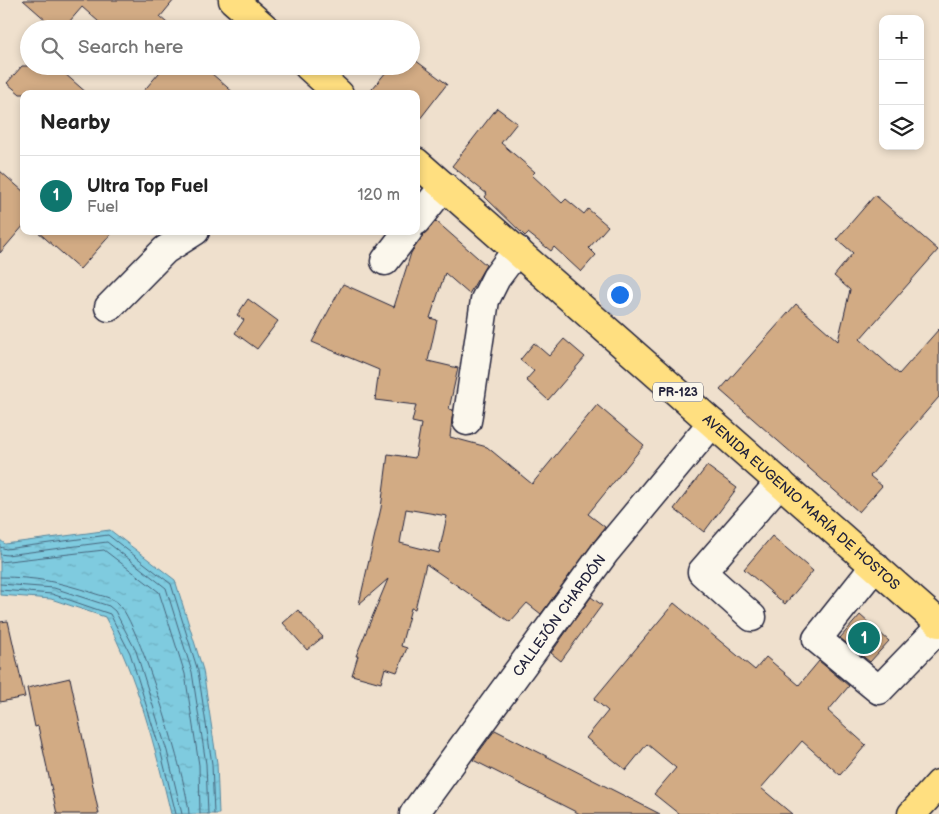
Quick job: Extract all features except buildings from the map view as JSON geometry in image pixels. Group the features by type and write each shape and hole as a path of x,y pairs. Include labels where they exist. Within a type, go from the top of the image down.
{"main road":[{"path":"233,0 256,20"},
{"path":"316,75 329,90"},
{"name":"AVENIDA EUGENIO MARÍA DE HOSTOS","path":"420,165 939,623"},
{"path":"912,814 939,784"}],"street":[{"path":"420,216 444,186"},
{"path":"109,308 164,250 188,235"},
{"path":"385,260 405,235"},
{"path":"467,421 485,300 496,278 517,250"},
{"name":"CALLEJÓN CHARDÓN","path":"414,814 605,552 712,423"},
{"path":"752,617 702,572 780,482"},
{"path":"875,566 817,639 879,690 939,628"}],"water":[{"path":"110,530 175,580 203,670 217,763 219,814 171,814 152,738 136,688 117,640 105,617 51,599 0,595 0,540 5,544"}],"place":[{"name":"Ultra Top Fuel","path":"864,638"}]}
